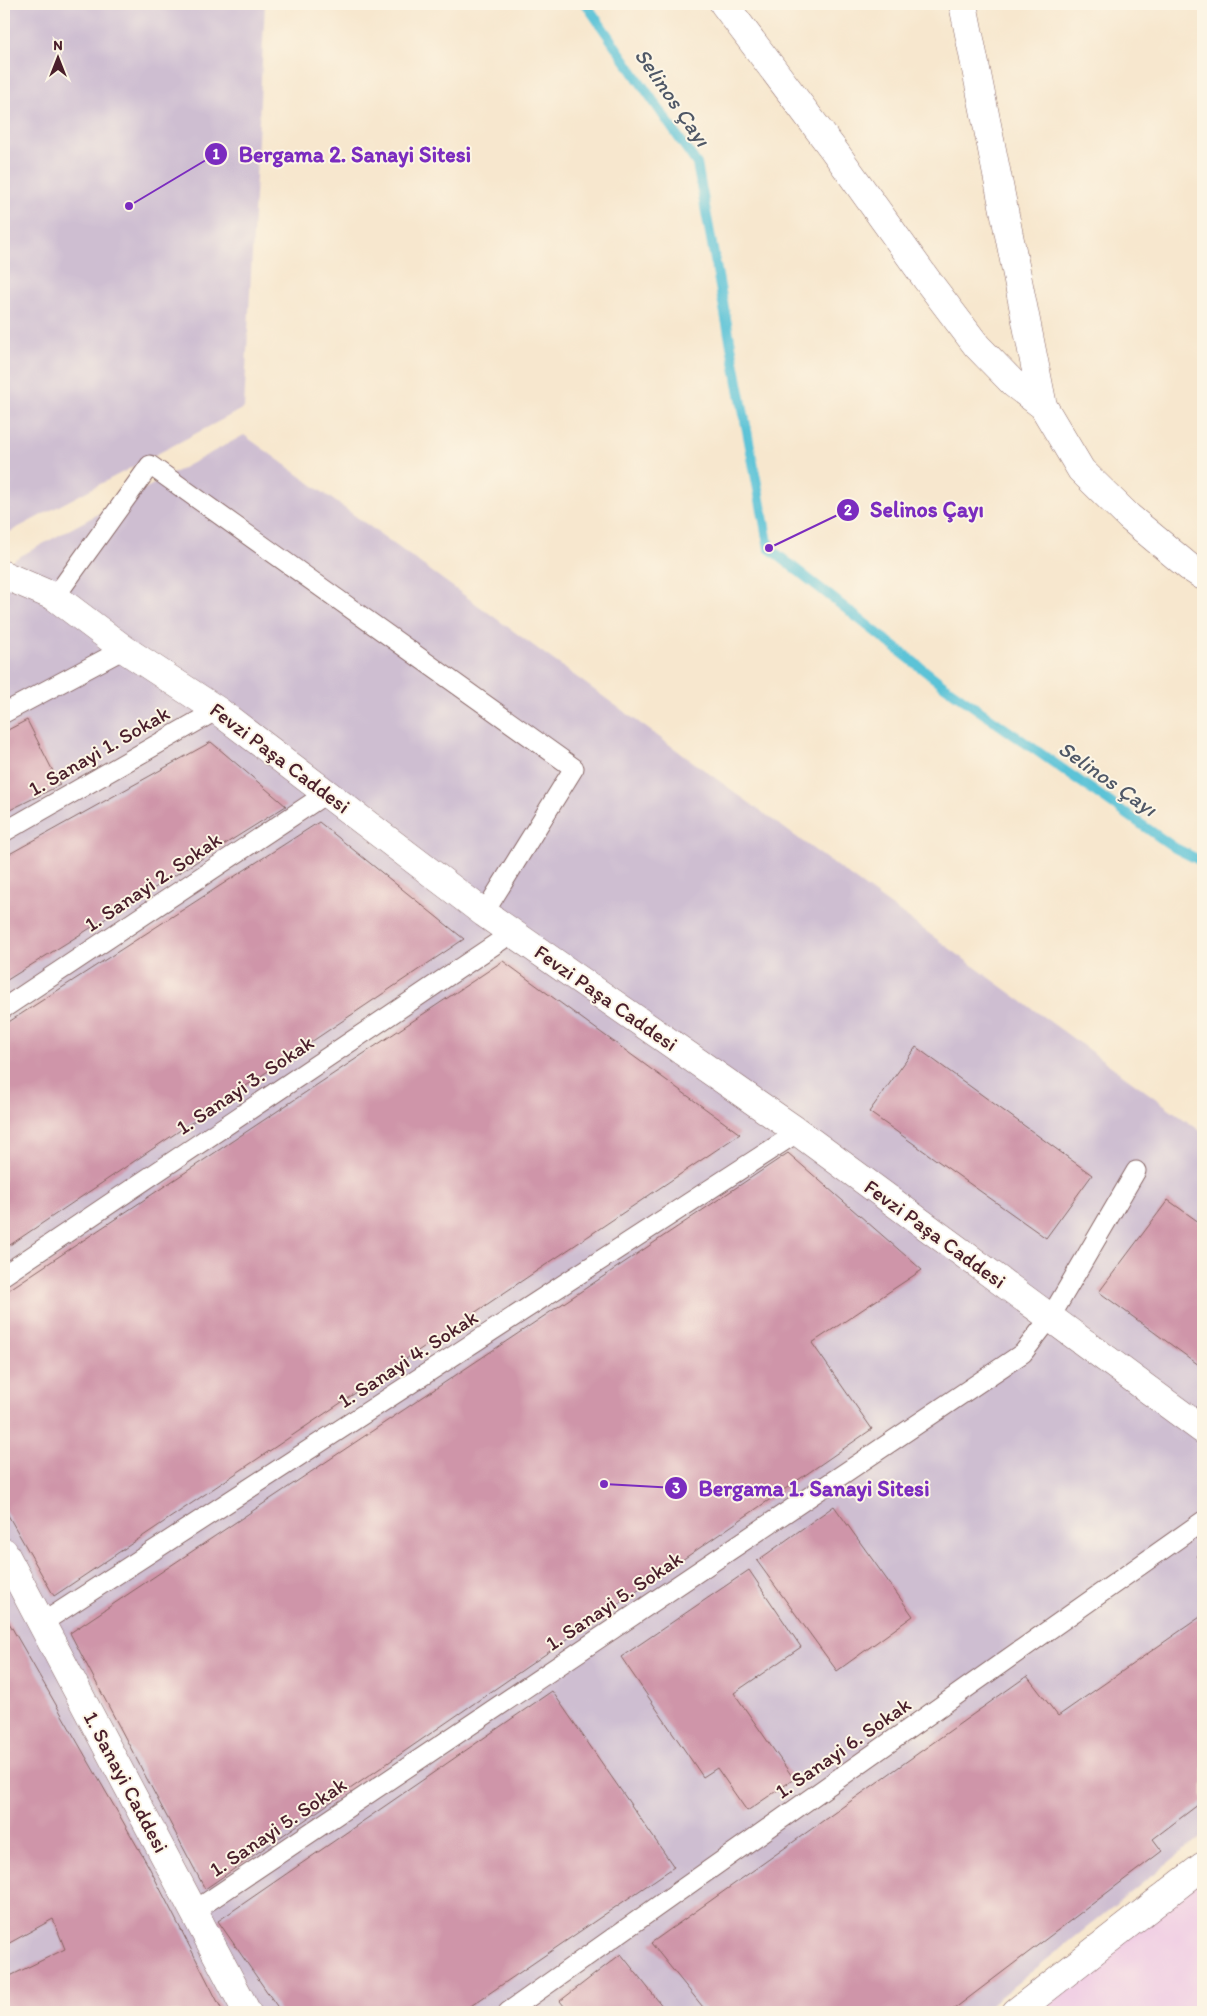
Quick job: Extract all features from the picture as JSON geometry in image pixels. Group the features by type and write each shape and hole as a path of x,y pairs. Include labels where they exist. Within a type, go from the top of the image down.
{"street":[{"path":"724,4 977,346 1014,384 1044,406"},
{"path":"963,4 1044,406 1081,470 1129,516 1189,567 1203,576"},
{"name":"Fevzi Paşa Caddesi","path":"4,575 55,597 124,648 217,710 484,913 798,1132 1203,1430"},
{"name":"1. Sanayi Caddesi","path":"4,1552 247,2012"},
{"path":"1016,2012 1203,1866"}],"lane":[{"path":"55,597 150,465 574,768 484,913"},
{"path":"4,713 124,648"},
{"name":"1. Sanayi 1. Sokak","path":"4,832 217,710"},
{"name":"1. Sanayi 2. Sokak","path":"4,1008 327,793"},
{"name":"1. Sanayi 3. Sokak","path":"4,1274 512,933"},
{"name":"1. Sanayi 4. Sokak","path":"42,1623 798,1132"},
{"name":"1. Sanayi 5. Sokak","path":"194,1911 1023,1353 1050,1318 1136,1171"},
{"name":"1. Sanayi 6. Sokak","path":"508,2012 1203,1521"}],"shaded area":[{"path":"4,4 265,4 244,408 4,535"},
{"path":"244,435 1203,1133 1203,1835 981,2012 4,2012 4,565"},
{"path":"1203,1866 1203,2012 1016,2012"}],"building":[{"path":"27,720 60,785 4,813 4,732"},
{"path":"211,742 286,806 4,982 4,857"},
{"path":"319,822 464,939 4,1249 4,1025"},
{"path":"503,961 740,1134 54,1596 4,1508 4,1293"},
{"path":"916,1047 1092,1175 1046,1238 869,1112"},
{"path":"788,1153 922,1270 812,1343 872,1429 205,1889 70,1633"},
{"path":"1168,1200 1203,1225 1203,1368 1099,1292"},
{"path":"834,1506 913,1616 837,1671 757,1561"},
{"path":"1203,1553 1203,1563 1197,1556"},
{"path":"749,1570 801,1647 734,1693 794,1779 747,1811 717,1768 703,1777 621,1657"},
{"path":"4,1614 149,1867 223,2012 4,2012 4,1979 65,1949 53,1919 4,1946"},
{"path":"1203,1615 1203,1801 1153,1839 1162,1851 950,2012 707,2012 651,1943 1027,1676 1058,1716"},
{"path":"552,1691 674,1867 462,2012 281,2012 218,1921"},
{"path":"621,1954 667,2012 569,2012 560,2001"}],"waterway":[{"name":"Selinos Çayı","path":"586,4 697,164 769,548 943,685 1175,848 1203,862"}],"place":[{"name":"Bergama 2. Sanayi Sitesi","path":"129,206"},
{"name":"Selinos Çayı","path":"769,548"},
{"name":"Bergama 1. Sanayi Sitesi","path":"604,1484"}]}
